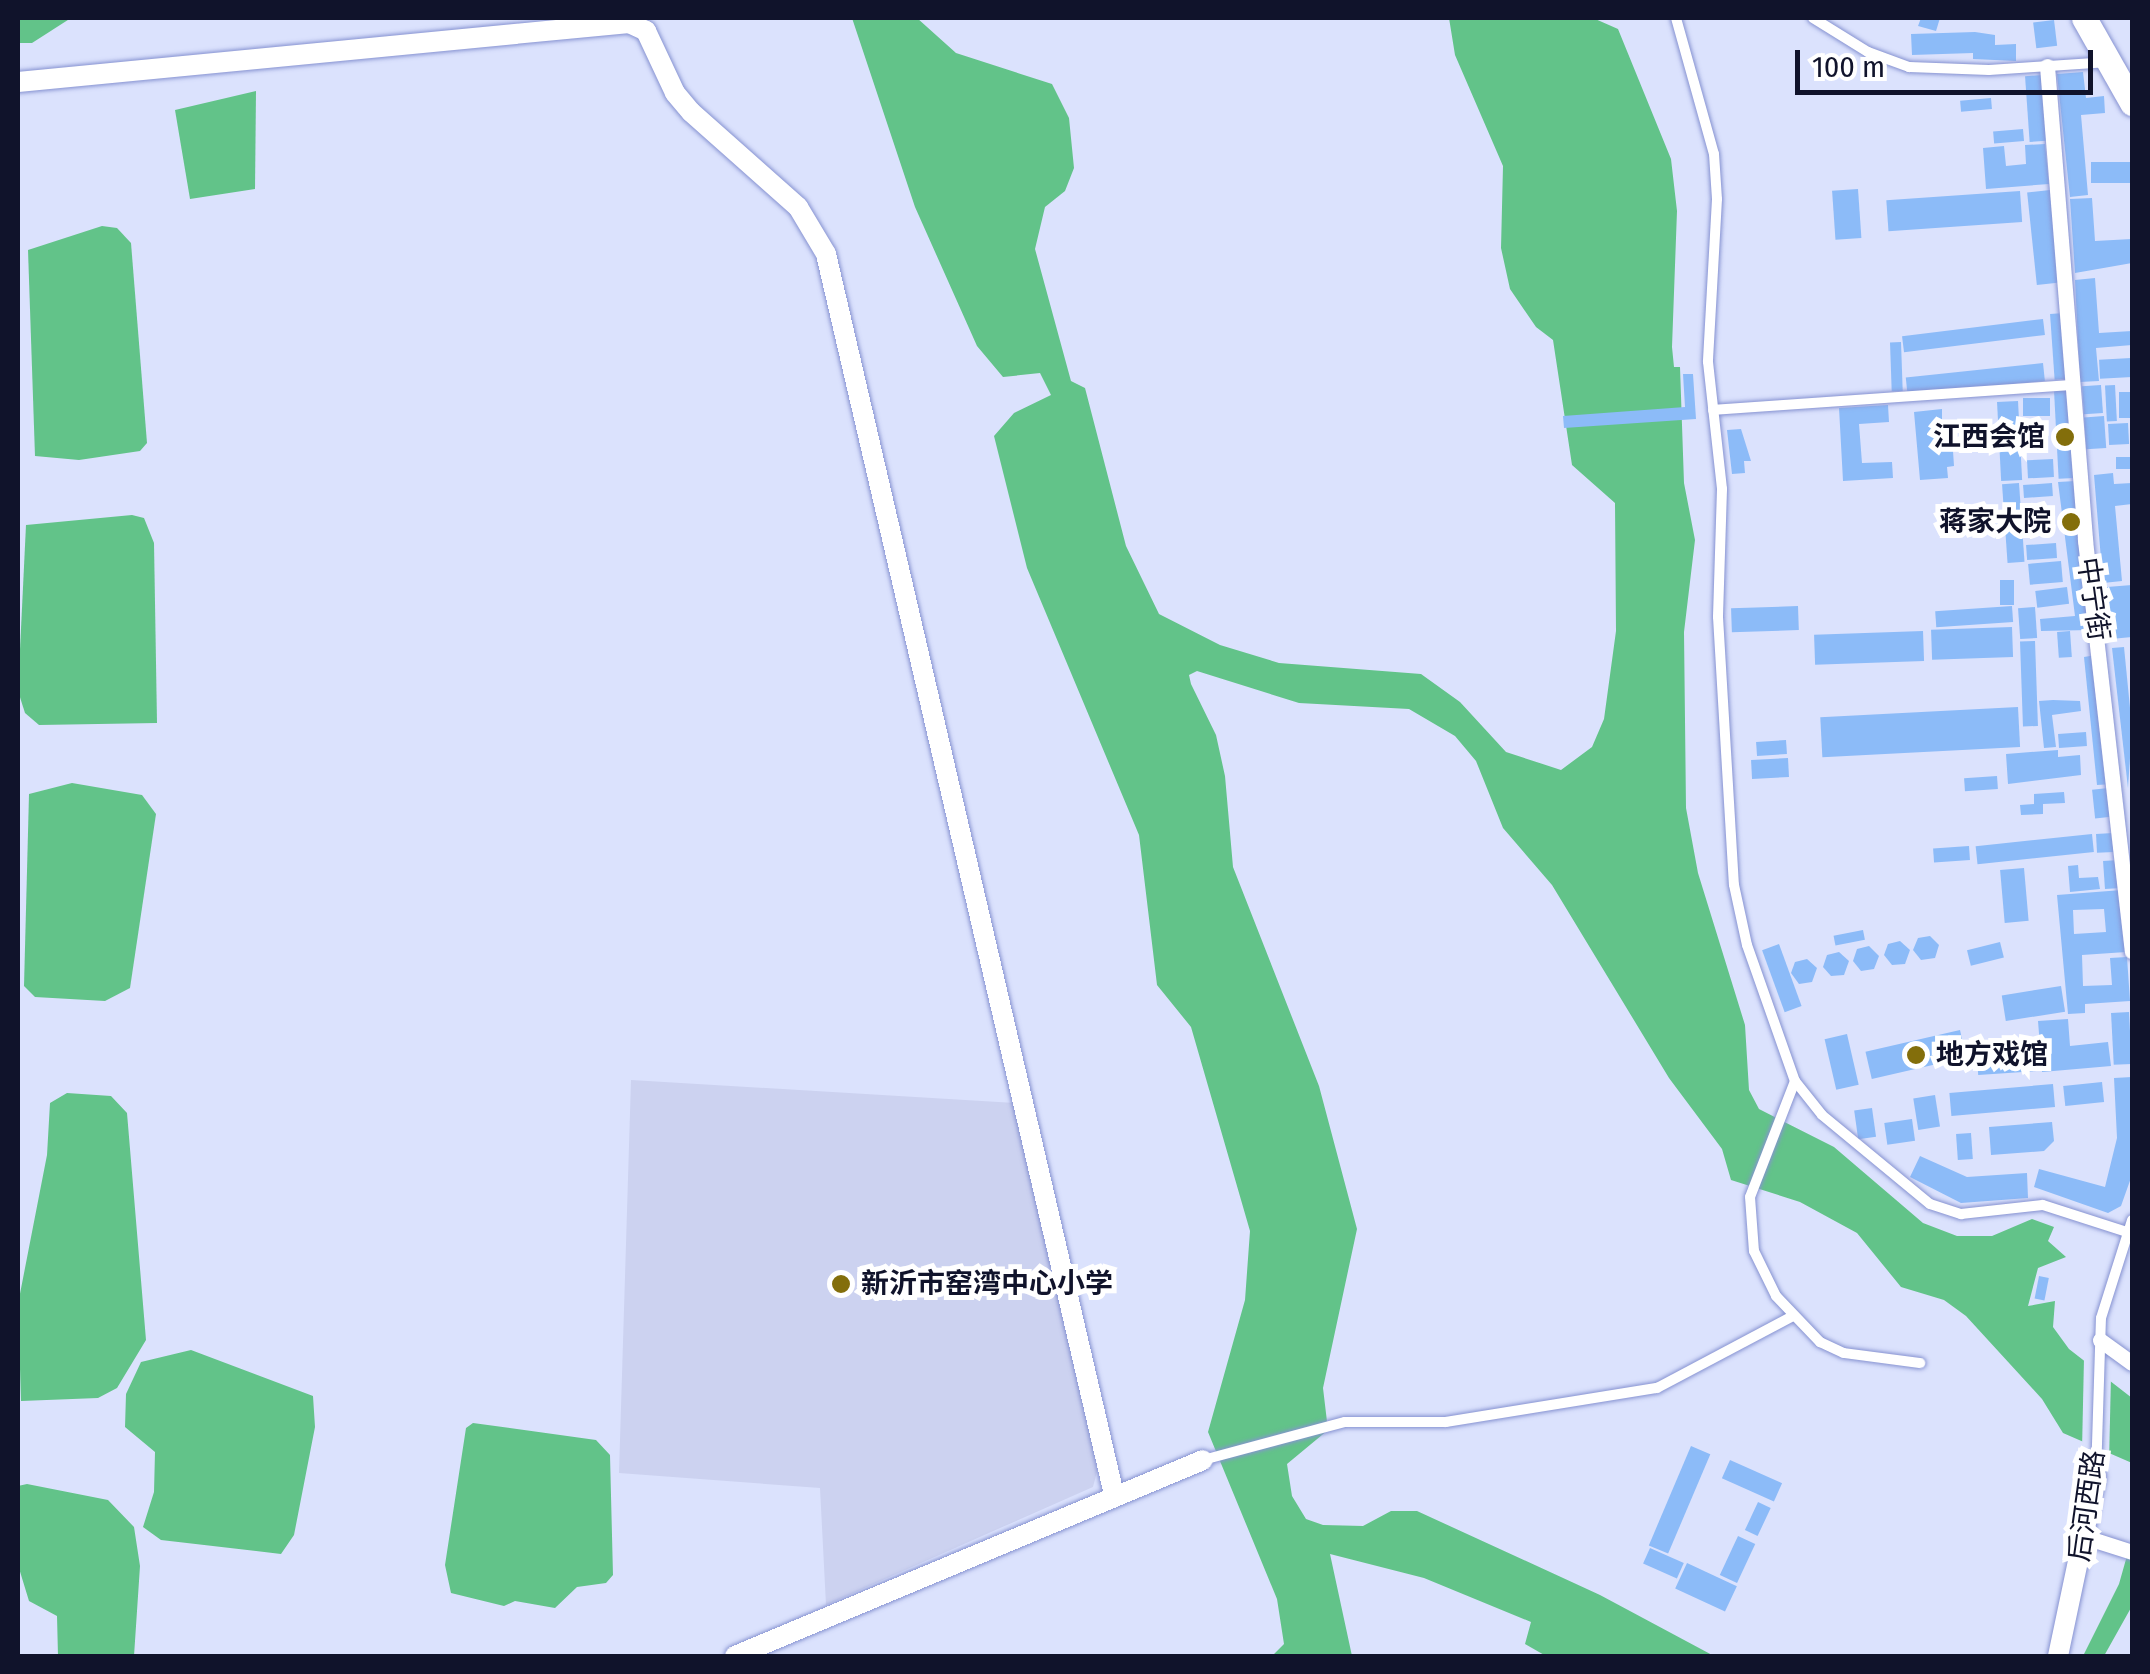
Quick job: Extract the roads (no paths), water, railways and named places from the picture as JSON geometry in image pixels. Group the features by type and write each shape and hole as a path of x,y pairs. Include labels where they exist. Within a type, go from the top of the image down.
{"street":[{"path":"2084,18 2132,103"},
{"path":"18,82 629,23 646,32 674,93 691,112 798,207 830,273 1114,1495"},
{"name":"中宁街","path":"2047,66 2072,385 2132,951"},
{"path":"2100,1347 2132,1363"},
{"path":"735,1656 1203,1460"},
{"name":"后河西路","path":"2058,1656 2096,1476"},
{"path":"2085,1536 2128,1551"}],"lane":[{"path":"1676,18 1714,154 1717,238 1707,338 1722,489 1718,617 1734,885 1747,945 1795,1080 1822,1115 1930,1204 1961,1214 2042,1205 2127,1232"},
{"path":"1813,18 1868,52 1909,67 2110,62"},
{"path":"1713,410 2072,385"},
{"path":"1795,1080 1750,1196 1754,1251 1791,1317 1844,1353 1920,1362"},
{"name":"后河西路","path":"2096,1476 2100,1347 2108,1286 2132,1220"},
{"path":"1203,1460 1345,1422 1446,1422 1657,1388 1791,1317"}],"place":[{"name":"江西会馆","path":"2065,437"},
{"name":"蒋家大院","path":"2071,522"},
{"name":"地方戏馆","path":"1916,1055"},
{"name":"新沂市窑湾中心小学","path":"841,1284"}]}
